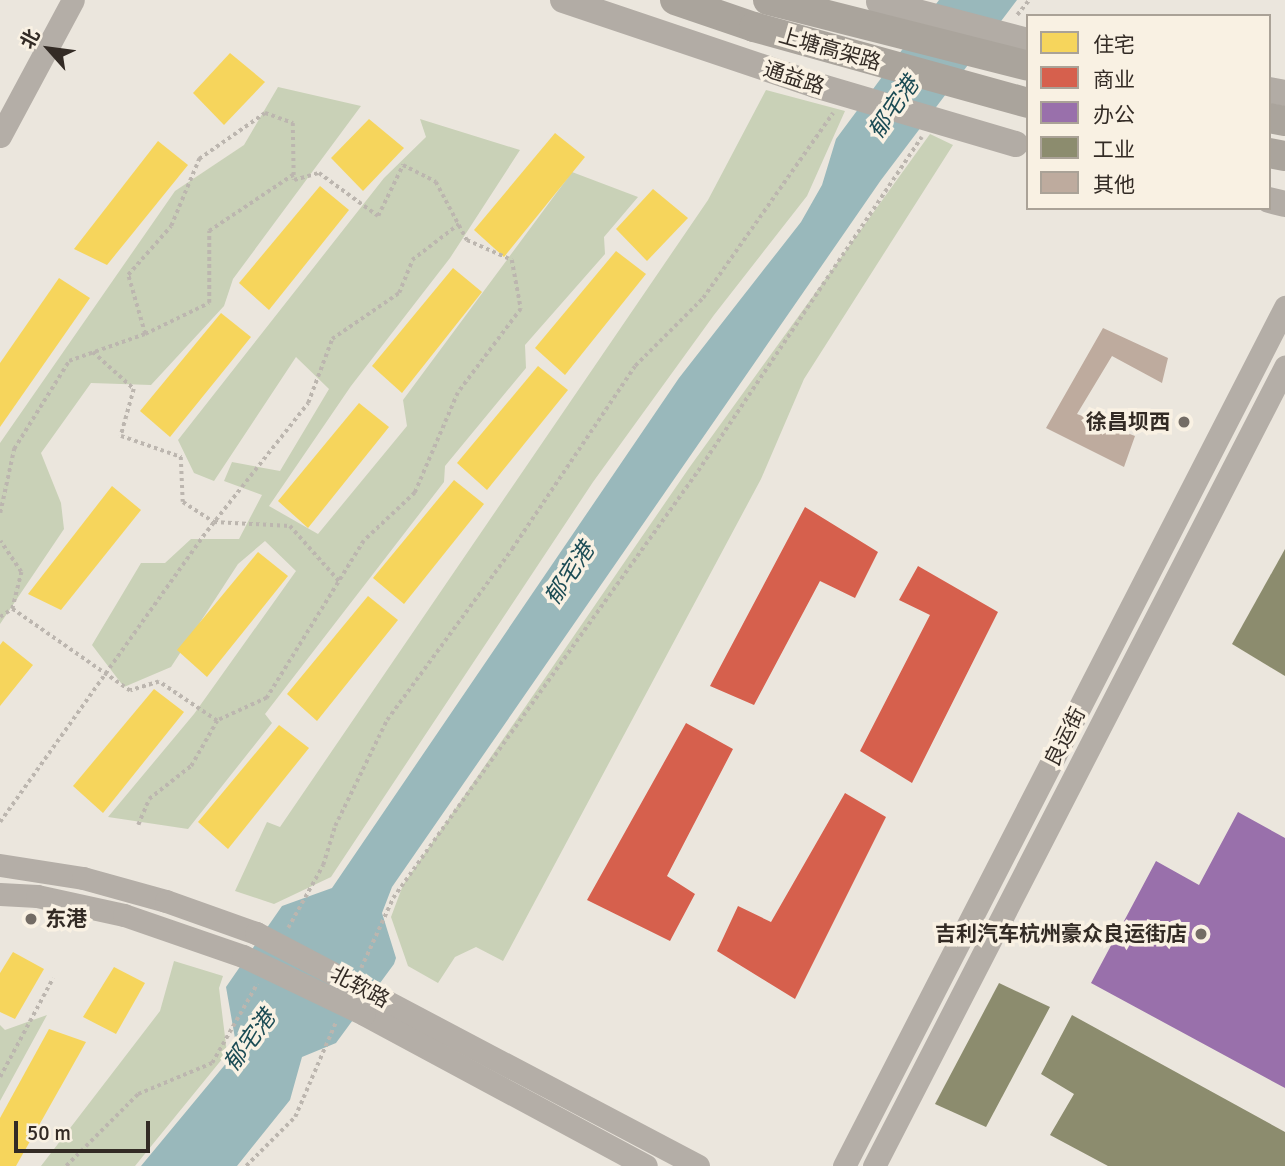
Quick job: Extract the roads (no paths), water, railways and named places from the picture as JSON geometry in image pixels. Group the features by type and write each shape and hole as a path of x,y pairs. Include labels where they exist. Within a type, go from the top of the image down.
{"highway":[{"name":"上塘高架路","path":"675,0 767,31 1026,102"},
{"name":"上塘高架路","path":"768,0 1026,65"}],"main road":[{"path":"0,136 73,0"},
{"name":"通益路","path":"564,0 815,85 1021,145"},
{"path":"876,1 1020,31"},
{"name":"良运街","path":"844,1166 1285,307"},
{"name":"良运街","path":"874,1166 1285,367"},
{"name":"北软路","path":"0,865 83,878 166,901 256,933 370,1005 646,1166"},
{"name":"北软路","path":"0,894 37,896 124,915 243,956 370,1005 698,1166"}],"water":[{"name":"郁宅港","path":"939,0 1017,0 881,180 392,887 382,913 396,958 394,964 336,1043 302,1057 290,1100 237,1166 141,1166 233,1055 236,1044 226,987 282,906 332,888 679,378 801,222 822,185 836,139"}],"place":[{"name":"徐昌坝西","path":"1184,422"},
{"name":"东港","path":"31,919"},
{"name":"吉利汽车杭州豪众良运街店","path":"1201,934"}]}
